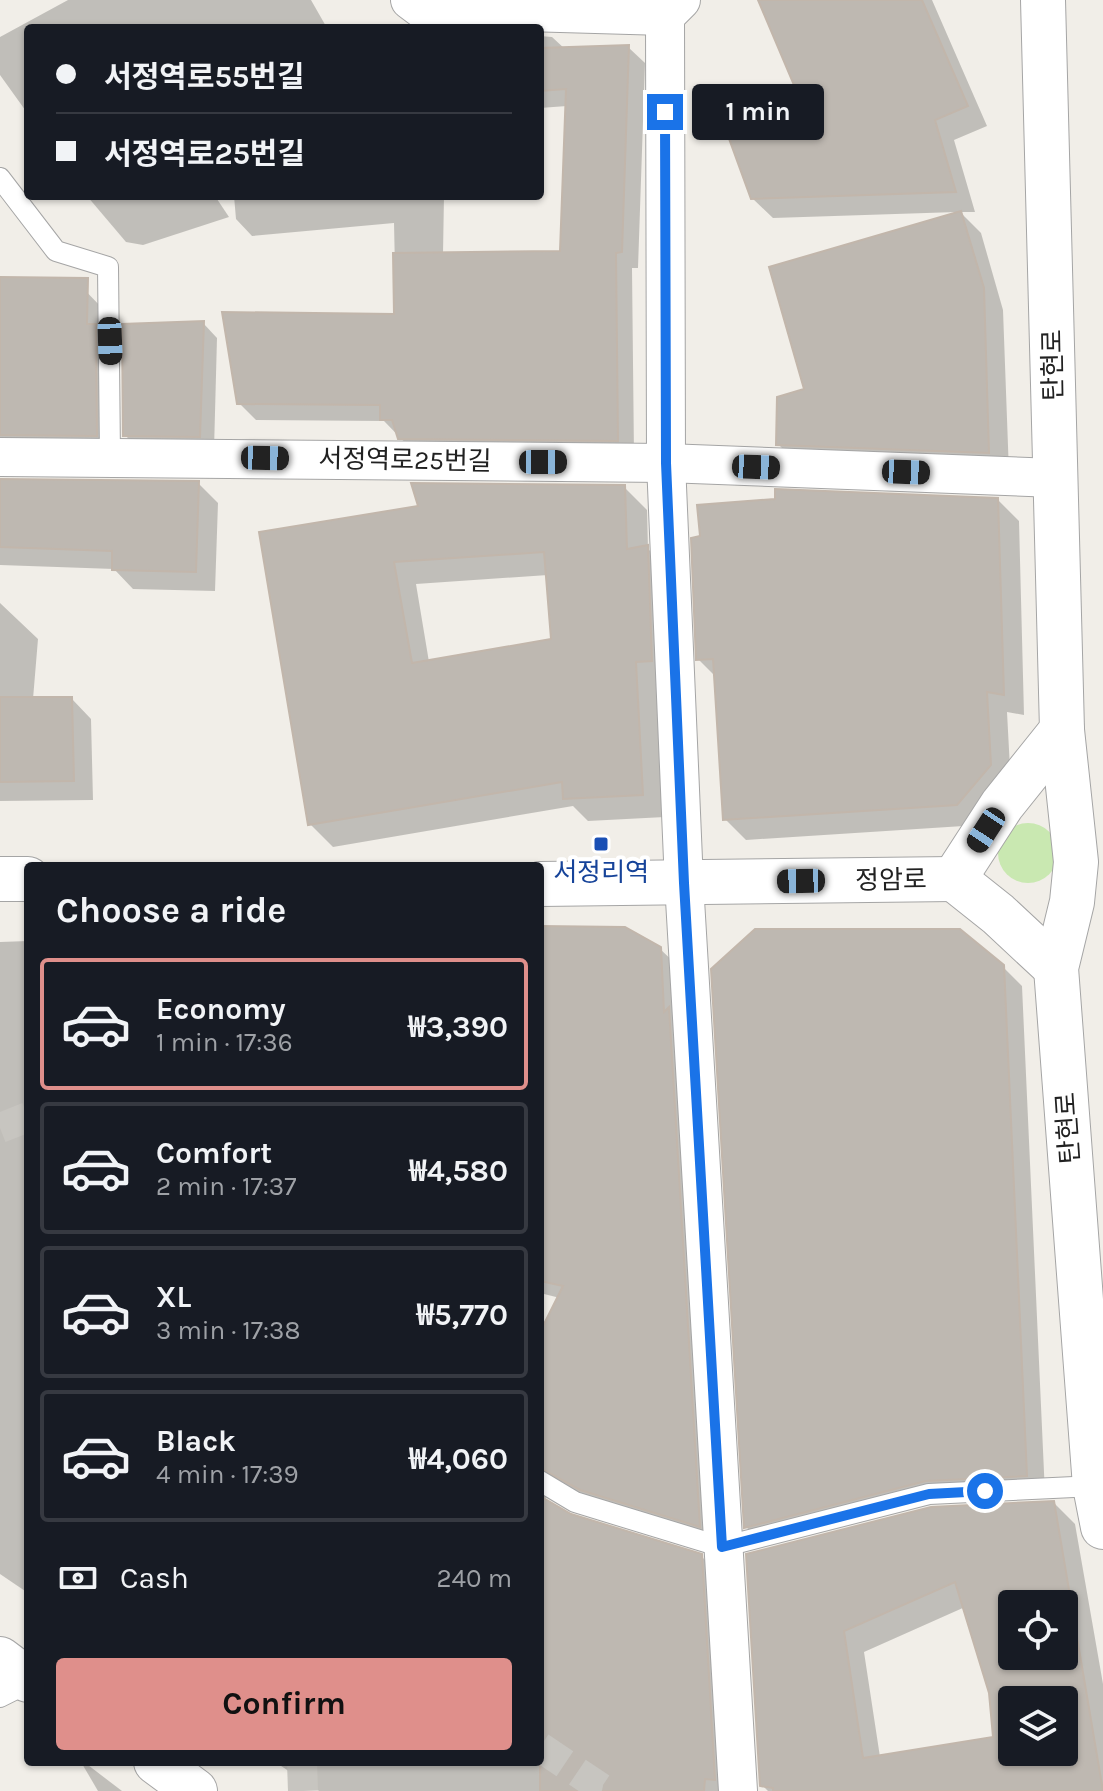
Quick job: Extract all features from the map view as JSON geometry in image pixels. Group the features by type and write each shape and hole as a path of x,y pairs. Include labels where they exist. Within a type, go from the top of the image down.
{"street":[{"path":"410,0 422,9 673,8 666,463 684,883 738,1791"},
{"name":"탄현로","path":"1043,0 1062,730 1076,862 1072,902 1056,968 1099,1507"},
{"name":"서정역로25번길","path":"0,457 666,463 1055,478"},
{"path":"1056,968 998,914 954,879 1002,805 1062,730"},
{"path":"1002,805 1038,803 1072,813"},
{"path":"0,879 24,879"},
{"name":"정암로","path":"544,884 954,879"},
{"path":"0,1659 24,1679"},
{"path":"161,1766 195,1791"}],"lane":[{"path":"0,178 56,251 108,267 110,456"},
{"path":"544,1483 575,1502 722,1547 929,1494 1099,1507"},
{"path":"0,1697 24,1684"}],"green space":[{"path":"1028,823 1040,825 1049,832 1056,841 1056,865 1049,874 1040,881 1028,883 1016,881 1007,874 1000,865 998,853 1000,841 1007,832 1016,825"}],"building":[{"path":"758,0 922,0 968,106 935,120 956,192 751,199 719,111 794,85"},
{"path":"629,45 622,252 616,253 618,441 398,439 392,420 380,420 380,405 237,404 222,312 394,314 393,253 560,251 566,89 544,91 544,48"},
{"path":"961,211 984,288 989,453 776,445 777,397 804,389 769,267"},
{"path":"0,277 88,278 87,324 96,324 97,436 0,435"},
{"path":"204,321 200,437 123,436 122,324"},
{"path":"0,479 199,481 196,572 112,570 112,551 0,547"},
{"path":"411,483 625,485 627,549 648,545 652,661 636,662 643,795 563,799 562,782 308,825 259,532 418,506","holes":["544,552 551,639 412,663 394,562"]},
{"path":"775,489 998,498 1004,695 987,692 991,765 957,805 723,820 713,659 696,660 691,538 700,536 697,505 775,499"},
{"path":"0,697 72,697 74,781 0,782"},
{"path":"544,926 625,927 661,947 664,1012 669,1007 700,1527 580,1490 544,1470 544,1324 563,1286 544,1282"},
{"path":"755,929 960,929 1004,965 1027,1476 926,1481 744,1528 711,969"},
{"path":"544,1498 571,1514 702,1554 715,1780 705,1779 704,1791 540,1791 540,1766 544,1766"},
{"path":"1054,1501 1069,1590 998,1590 998,1670 1078,1670 1078,1643 1103,1791 773,1791 773,1788 760,1786 746,1554 931,1507","holes":["955,1582 989,1693 993,1737 863,1758 844,1631"]}],"tunnel":[{"path":"0,1128 24,1119"},
{"path":"544,1750 601,1788 616,1791"},
{"path":"302,1766 303,1791"}],"place":[{"name":"서정리역","path":"601,844"}],"route":[{"path":"665,112 666,463 684,883 722,1547 929,1494 985,1491"}]}
